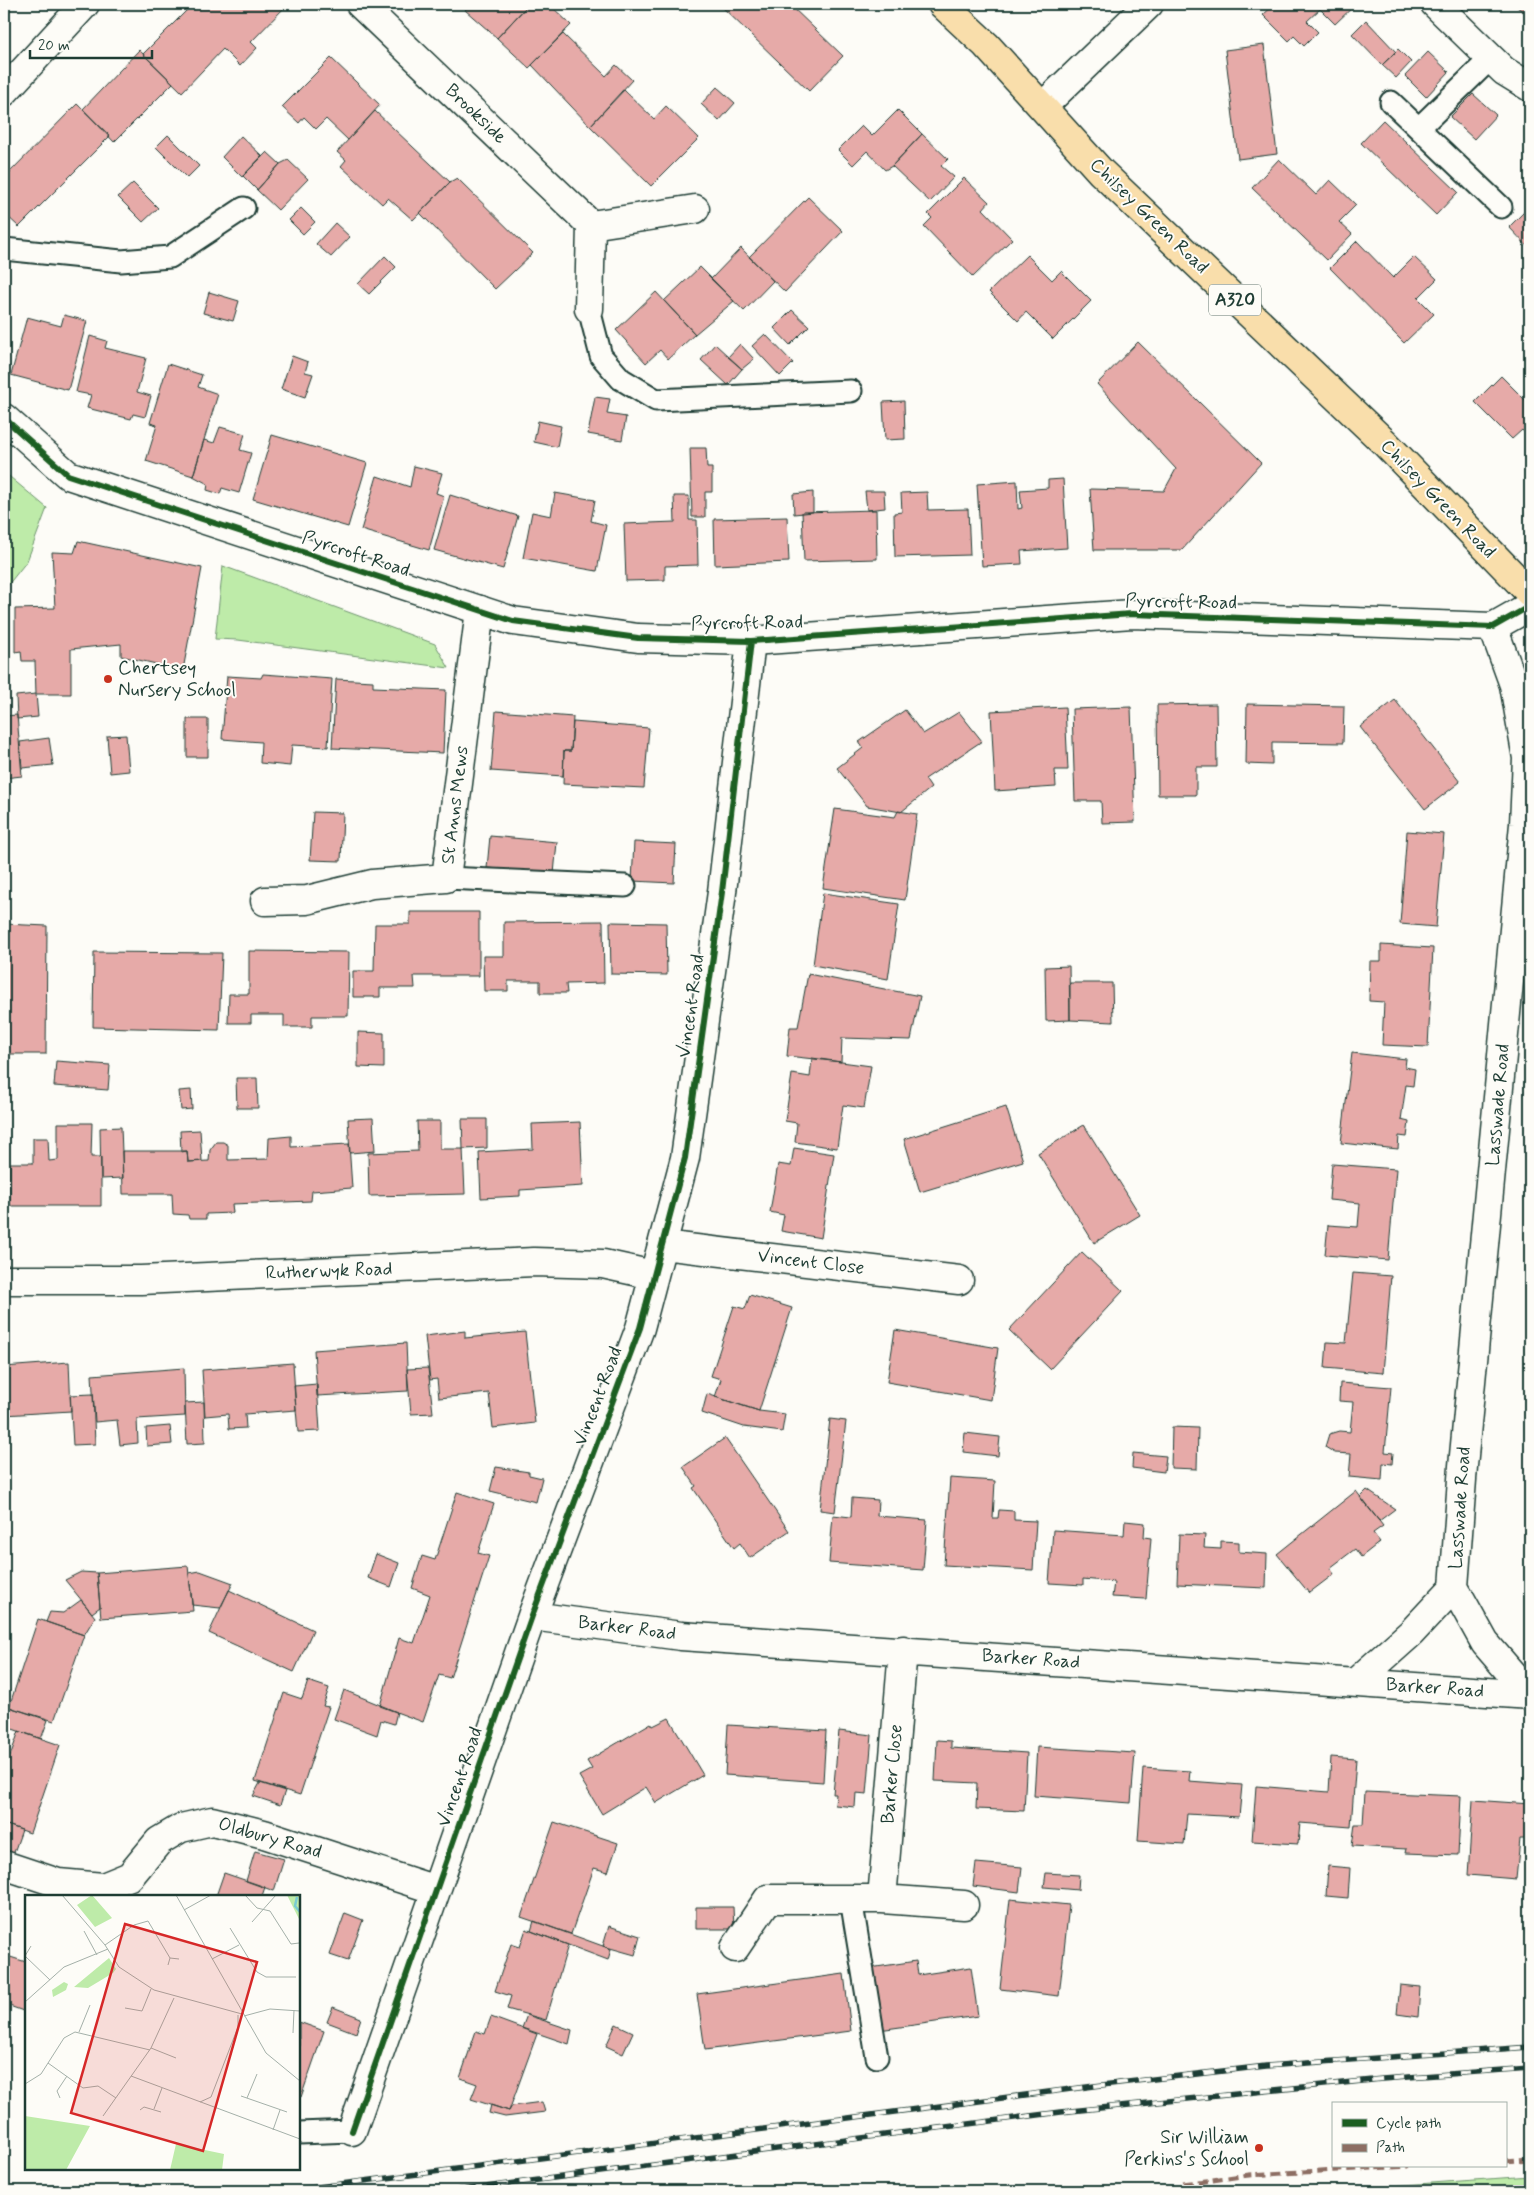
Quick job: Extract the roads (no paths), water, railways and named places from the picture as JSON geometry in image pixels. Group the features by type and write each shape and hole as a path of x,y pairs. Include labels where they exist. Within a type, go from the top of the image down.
{"main road":[{"name":"Chilsey Green Road","path":"942,4 986,45 1101,172 1385,443 1530,593"}],"street":[{"path":"4,92 85,4"},
{"name":"Brookside","path":"360,4 591,225"},
{"path":"1043,106 1149,4"},
{"path":"1434,4 1504,71 1530,87"},
{"path":"589,309 591,225 695,209"},
{"name":"Pyrcroft Road","path":"4,418 68,475 513,621 638,638 751,641 1132,614 1493,627"},
{"path":"1493,627 1530,606"},
{"name":"St Anns Mews","path":"265,901 307,900 372,884 446,878 480,610"},
{"name":"Lasswade Road","path":"1493,627 1514,685 1527,758 1524,824 1463,1466 1454,1587 1485,1643 1530,1695"},
{"name":"Vincent Road","path":"352,2131 532,1616 640,1328 685,1158 722,892 751,641"},
{"name":"Vincent Close","path":"662,1245 959,1280"},
{"name":"Rutherwyk Road","path":"4,1280 141,1280 534,1262 602,1264 653,1275"},
{"name":"Lasswade Road","path":"1356,1682 1411,1634 1454,1587"},
{"name":"Barker Road","path":"532,1616 681,1636 1530,1695"},
{"name":"Barker Close","path":"882,1899 903,1650"},
{"name":"Oldbury Road","path":"4,1864 58,1883 103,1887 130,1876 159,1841 180,1828 212,1821 264,1834 436,1890"},
{"path":"735,1948 768,1899 882,1899 964,1906"}],"lane":[{"path":"1419,128 1491,58"},
{"path":"1391,102 1501,207"},
{"path":"4,249 121,261 170,256 244,208"},
{"path":"589,309 601,356 621,379 656,400 851,391"},
{"path":"446,878 625,886"},
{"path":"851,1899 877,2057"},
{"path":"300,2133 352,2131"}],"railway":[{"path":"287,2191 1102,2085 1266,2066 1530,2047"},
{"path":"454,2191 1061,2112 1382,2079 1530,2068"}],"place":[{"name":"Chertsey Nursery School","path":"108,679"},
{"name":"Sir William Perkins's School","path":"1259,2148"}]}
